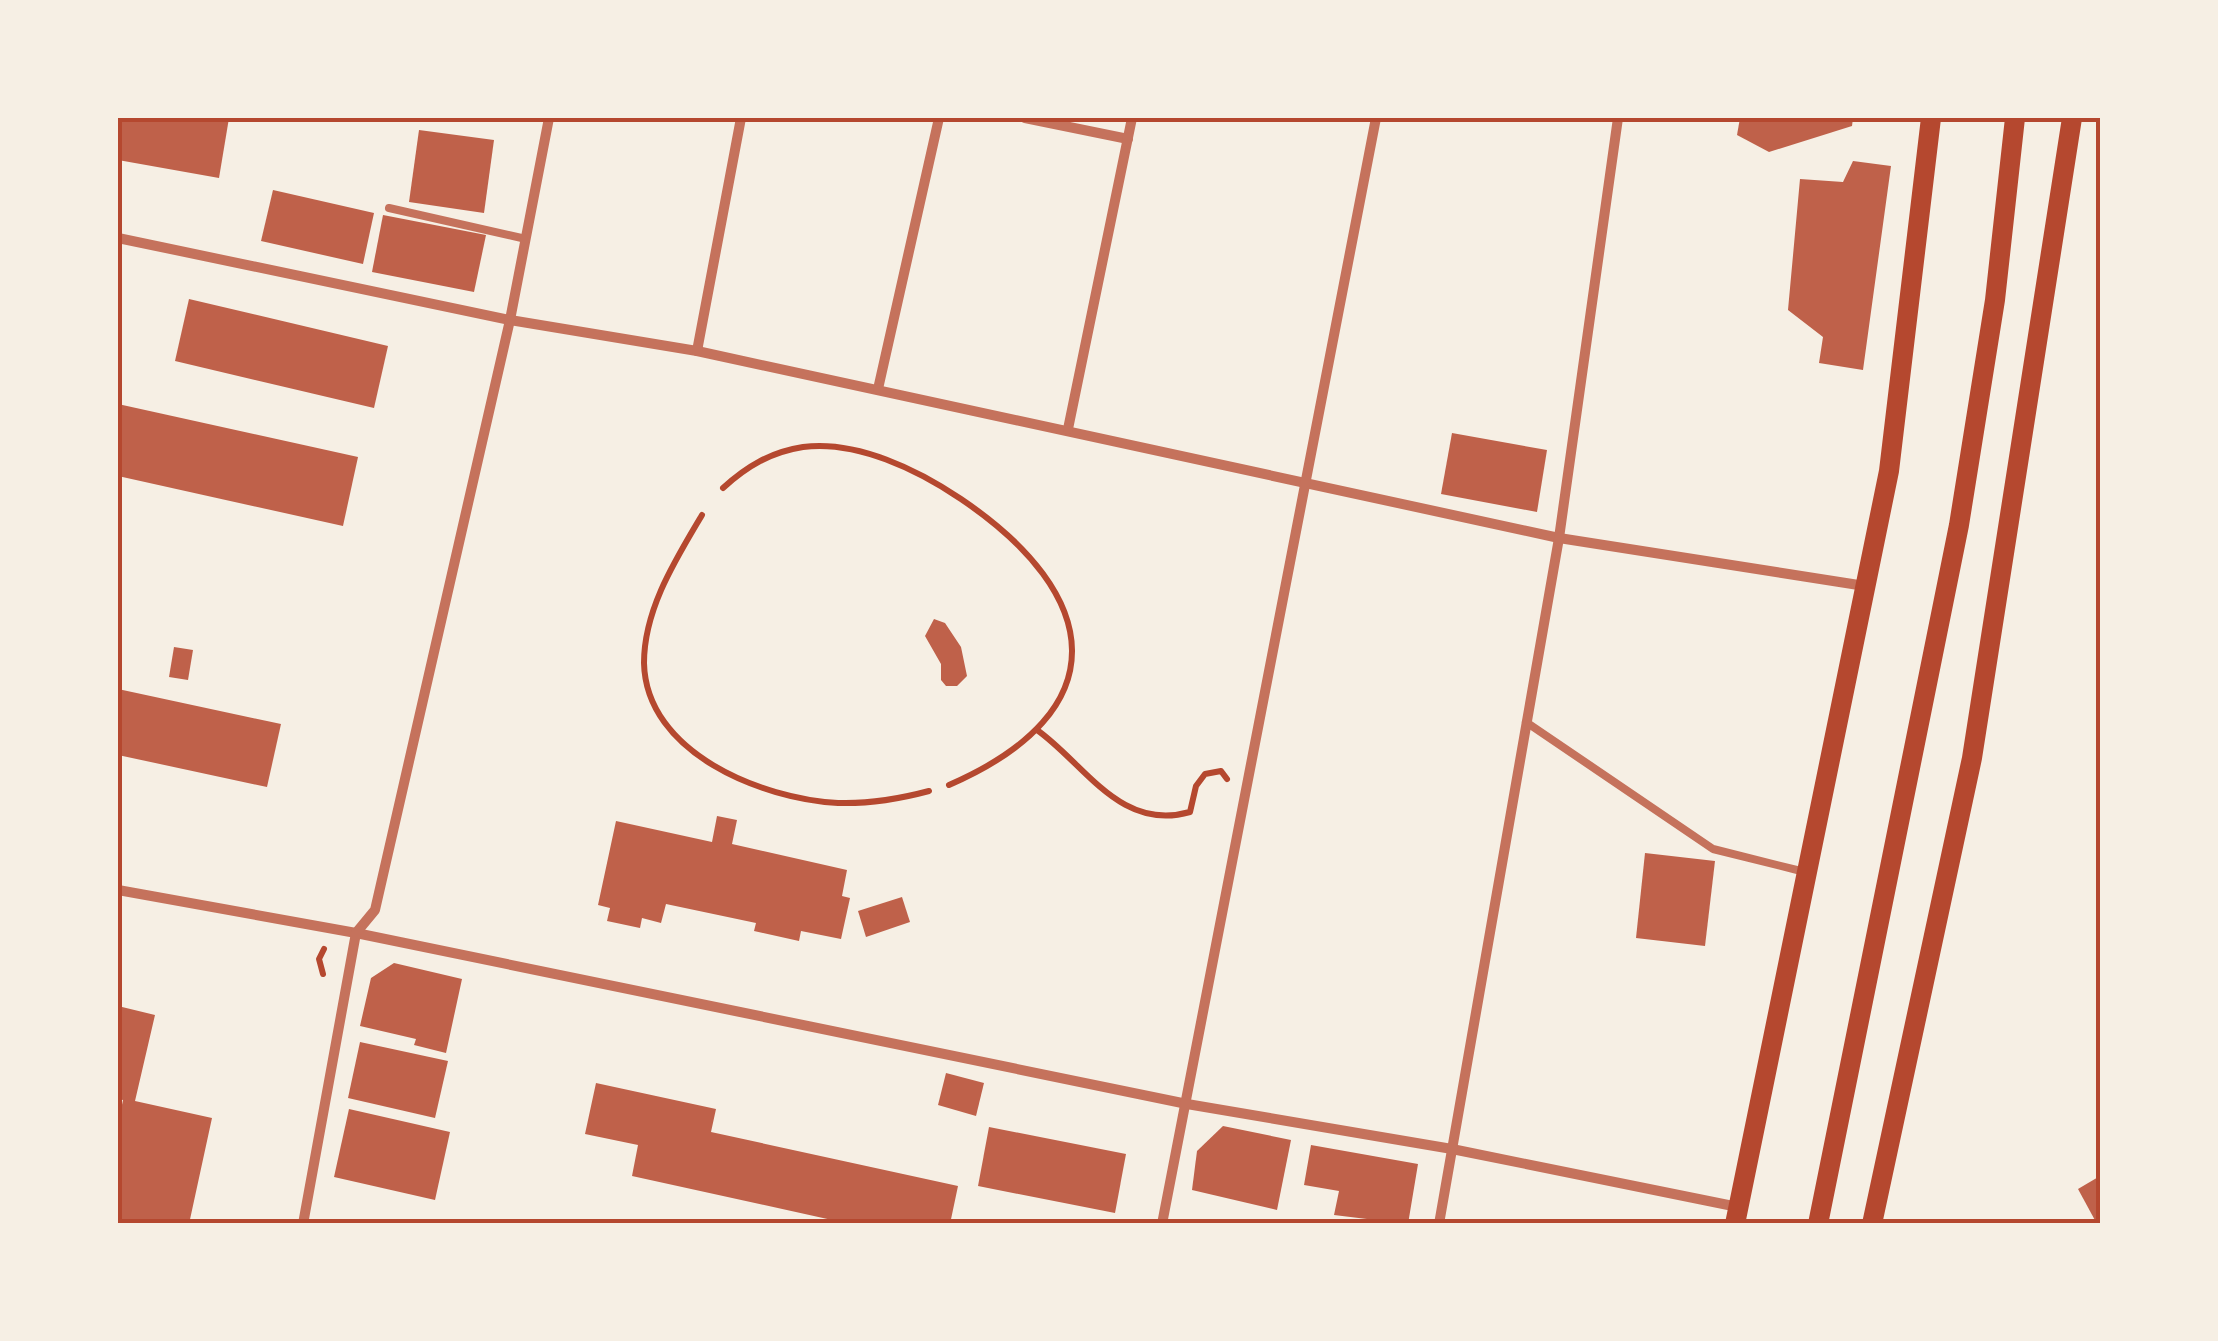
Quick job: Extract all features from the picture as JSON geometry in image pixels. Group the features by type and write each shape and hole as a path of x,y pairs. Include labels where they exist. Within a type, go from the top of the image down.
{"main road":[{"path":"1818,1224 1959,525 1995,300 2016,118"},
{"path":"1872,1224 1972,758 2072,118"},
{"path":"1737,1215 1889,471 1930,121"}],"street":[{"path":"303,1224 356,933 376,910 510,320 549,118"},
{"path":"697,351 741,118"},
{"path":"878,389 939,118"},
{"path":"1025,118 1128,139"},
{"path":"1068,430 1132,118"},
{"path":"1162,1224 1376,118"},
{"path":"1439,1224 1559,538 1618,118"},
{"path":"118,238 510,320 697,351 1559,538 1865,586"},
{"path":"118,890 356,933 1187,1104 1452,1149 1737,1215"}],"lane":[{"path":"389,208 526,239"},
{"path":"1526,722 1713,848 1806,872"}],"path":[{"path":"723,488 759,460 823,446 909,470 987,518 1053,584 1072,624 1074,649 1068,682 1036,730 998,762 949,786"},
{"path":"702,515 665,582 646,640 647,683 654,702 682,742 723,770 810,800 869,803 929,790"},
{"path":"1036,730 1112,800 1138,810 1166,816 1190,812 1196,786 1213,771 1221,771 1234,790"},
{"path":"322,986 320,954 324,948 328,952"}],"building":[{"path":"118,118 229,118 219,178 118,160"},
{"path":"1740,118 1853,118 1852,126 1769,152 1737,135"},
{"path":"419,130 494,140 484,213 409,202"},
{"path":"1853,161 1891,166 1863,370 1819,363 1823,337 1788,310 1800,179 1843,182"},
{"path":"273,190 374,213 363,264 261,241"},
{"path":"383,215 486,235 474,292 372,272"},
{"path":"189,299 388,346 374,408 175,361"},
{"path":"118,404 358,457 343,526 118,476"},
{"path":"1452,433 1547,450 1537,512 1441,494"},
{"path":"934,619 945,623 961,647 967,676 957,686 946,686 941,680 941,664 925,636"},
{"path":"174,647 193,650 188,680 169,677"},
{"path":"118,689 281,724 267,787 118,755"},
{"path":"717,816 737,820 732,844 847,870 842,896 850,898 841,939 801,931 799,941 754,931 756,923 666,904 661,923 642,918 640,928 607,921 610,908 598,905 616,821 712,842"},
{"path":"1645,853 1715,861 1705,946 1636,938"},
{"path":"902,897 910,922 866,937 858,911"},
{"path":"394,963 462,979 446,1053 414,1045 416,1039 360,1026 371,978"},
{"path":"118,1006 155,1015 135,1101 212,1118 189,1224 118,1224 118,1124 123,1100 118,1099"},
{"path":"360,1042 448,1061 435,1118 348,1098"},
{"path":"946,1073 984,1083 976,1116 938,1105"},
{"path":"596,1083 716,1109 711,1132 958,1186 950,1224 850,1224 632,1176 638,1145 585,1134"},
{"path":"349,1109 450,1132 435,1200 334,1177"},
{"path":"1223,1126 1291,1140 1277,1210 1192,1190 1197,1151"},
{"path":"989,1127 1126,1154 1115,1213 978,1186"},
{"path":"1311,1145 1418,1164 1408,1224 1334,1215 1339,1191 1304,1185"},
{"path":"2100,1176 2100,1224 2097,1224 2078,1189"}]}
